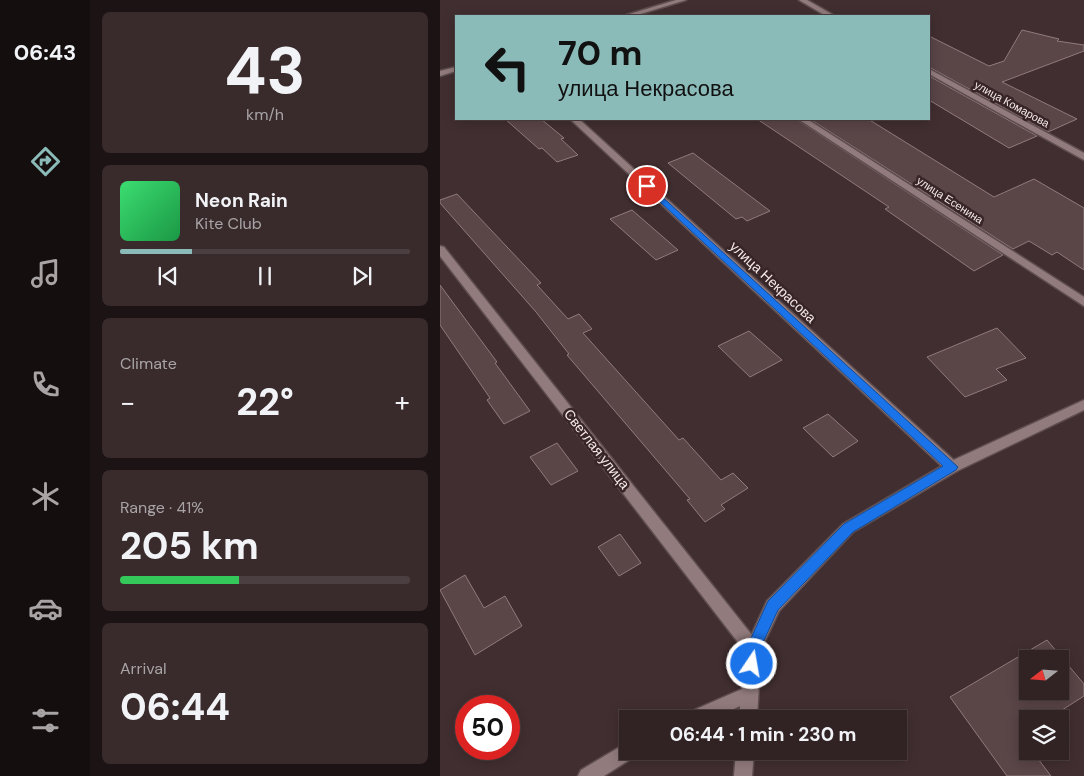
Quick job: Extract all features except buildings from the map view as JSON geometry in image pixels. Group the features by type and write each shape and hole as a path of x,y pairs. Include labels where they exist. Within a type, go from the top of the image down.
{"street":[{"path":"641,14 683,0"},
{"path":"802,0 829,15"},
{"path":"440,74 455,69"},
{"name":"улица Комарова","path":"930,72 1084,157"},
{"name":"улица Некрасова","path":"575,120 952,467"},
{"name":"улица Есенина","path":"804,120 1084,302"},
{"name":"Светлая улица","path":"440,249 753,649"},
{"path":"749,710 753,649 773,606 848,528 952,467 1084,405"},
{"path":"713,710 751,693"},
{"path":"586,776 619,756"},
{"path":"743,776 744,760"}],"route":[{"path":"647,186 952,467 848,528 773,606 753,649 752,664"}]}
